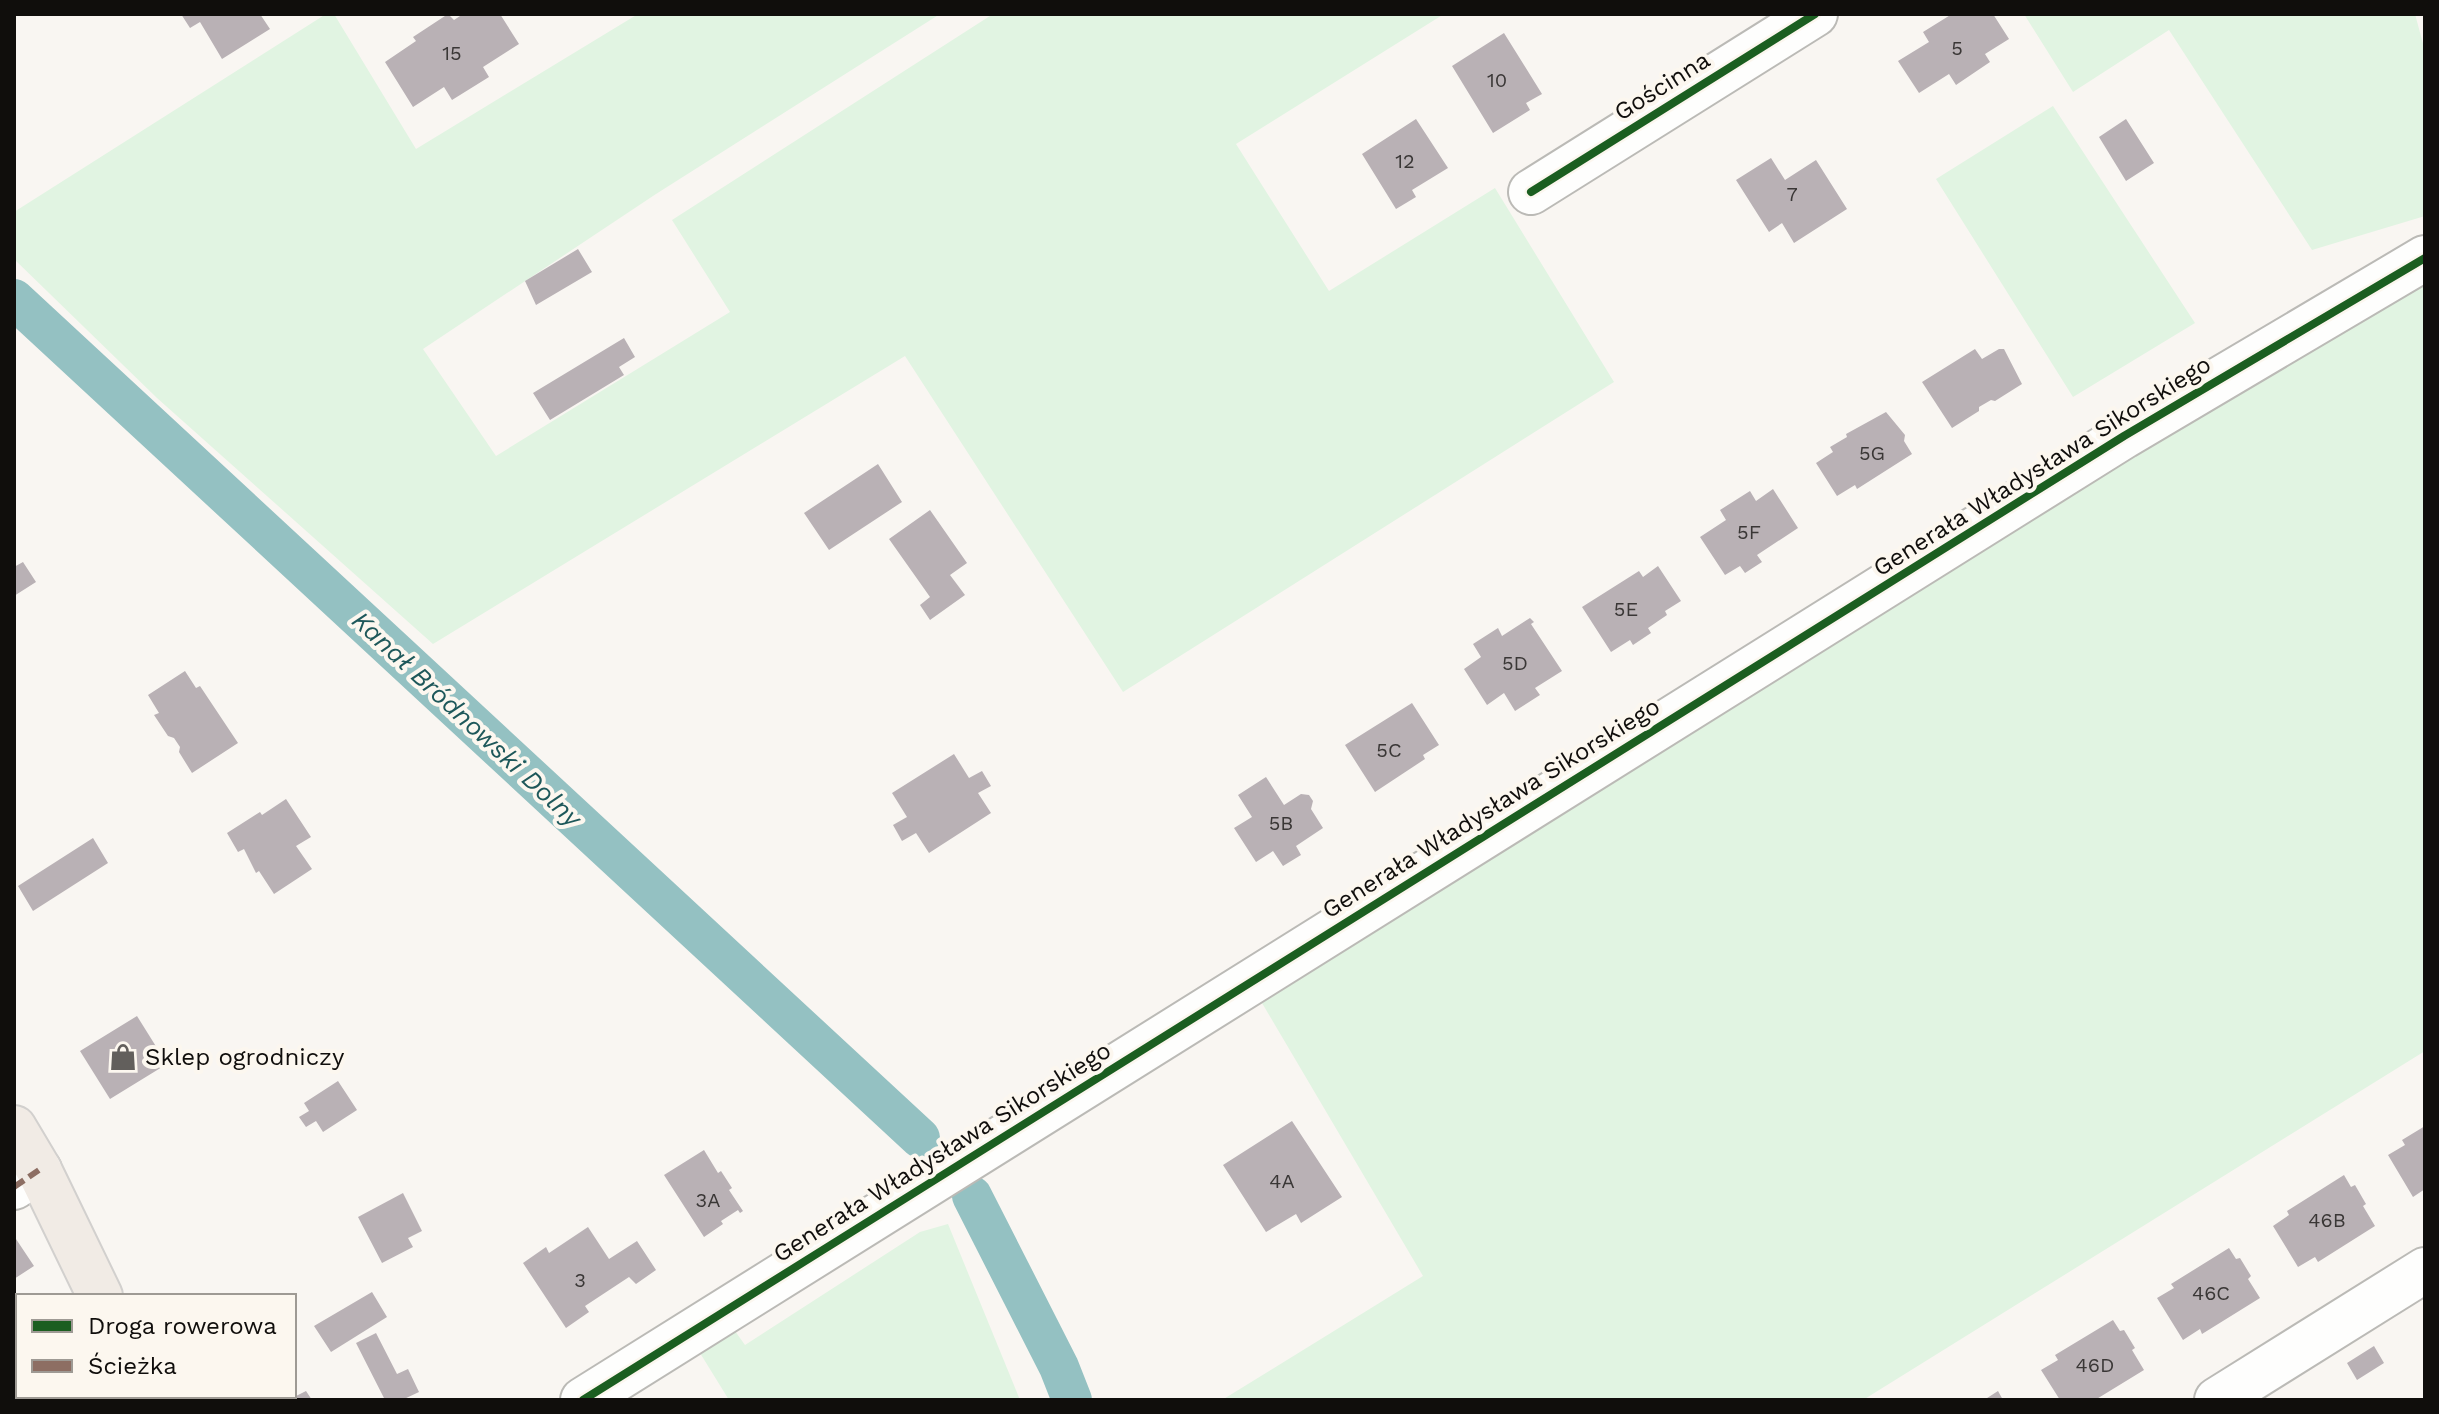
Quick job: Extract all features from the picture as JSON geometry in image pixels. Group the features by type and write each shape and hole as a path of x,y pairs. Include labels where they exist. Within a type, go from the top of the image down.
{"main road":[{"path":"14,1128 27,1179 99,1294"}],"street":[{"name":"Gościnna","path":"1531,192 1815,14"},
{"name":"Generała Władysława Sikorskiego","path":"583,1400 2124,436 2425,258"},
{"path":"2217,1400 2425,1270"}],"green space":[{"path":"326,14 334,14 416,149 638,14 940,14 656,194 423,349 496,456 730,312 672,220 993,14 1444,14 1236,144 1329,291 1495,188 1614,382 1123,692 905,356 433,644 157,398 14,259 14,212"},
{"path":"2024,14 2415,14 2425,51 2425,216 2312,250 2169,30 2073,92"},
{"path":"2053,106 2195,323 2073,397 1936,179"},
{"path":"2425,280 2425,1051 1863,1400 1222,1400 1423,1276 1262,1003 2106,474"},
{"path":"948,1224 1020,1400 729,1400 700,1353 735,1331 745,1345 920,1232"}],"building":[{"path":"181,14 260,14 270,29 222,59 200,22 190,28"},
{"path":"448,14 454,20 463,14 500,14 519,44 483,67 489,77 452,100 444,87 413,107 385,62 416,41 413,37"},
{"path":"1952,14 1993,14 2009,39 1985,54 1990,62 1956,85 1949,74 1919,93 1898,61 1929,42 1923,32"},
{"path":"1504,33 1542,94 1526,103 1530,110 1493,133 1452,66"},
{"path":"1416,119 1448,168 1412,190 1416,197 1396,209 1362,154"},
{"path":"2126,119 2154,163 2126,181 2099,137"},
{"path":"1771,158 1785,180 1816,160 1847,209 1794,243 1782,223 1769,232 1736,180"},
{"path":"578,249 592,272 536,305 525,281"},
{"path":"624,338 635,357 619,367 624,375 550,420 533,393"},
{"path":"1975,349 1982,359 2004,349 2022,384 1979,407 1979,411 1952,428 1922,382"},
{"path":"1886,412 1905,435 1904,441 1912,454 1857,489 1855,485 1837,496 1816,463 1833,452 1830,447 1847,437 1846,434"},
{"path":"878,464 902,502 829,550 804,513"},
{"path":"1773,489 1798,528 1757,555 1762,562 1745,573 1740,566 1725,575 1700,537 1726,520 1720,510 1750,491 1756,501"},
{"path":"930,510 967,563 950,575 965,595 930,620 920,605 930,597 889,539"},
{"path":"23,562 36,582 14,596 14,567"},
{"path":"1658,566 1681,601 1648,628 1651,633 1633,645 1630,640 1611,652 1582,607 1639,571 1643,577"},
{"path":"1530,618 1562,671 1535,688 1540,695 1515,711 1504,693 1487,705 1464,669 1481,657 1473,644 1498,628 1502,636"},
{"path":"185,671 196,688 200,686 238,743 192,773 179,752 180,747 154,715 159,713 148,695"},
{"path":"1412,703 1439,745 1423,755 1425,759 1375,792 1345,745"},
{"path":"954,754 969,778 982,771 991,786 978,793 991,813 929,853 916,833 902,841 893,825 907,817 892,793"},
{"path":"1266,777 1284,805 1301,794 1309,795 1313,801 1311,809 1323,828 1296,846 1301,855 1283,866 1273,851 1256,862 1234,828 1252,817 1238,795"},
{"path":"286,799 311,837 296,846 312,869 274,894 259,871 256,873 244,849 238,852 227,833"},
{"path":"93,838 108,863 33,911 18,886"},
{"name":"Sklep ogrodniczy","path":"137,1016 167,1064 110,1099 80,1051"},
{"path":"338,1081 357,1110 323,1132 316,1121 306,1127 299,1117 309,1111 304,1103"},
{"path":"1292,1121 1342,1197 1301,1223 1296,1214 1266,1232 1223,1165"},
{"path":"2425,1126 2425,1189 2413,1197 2388,1155 2405,1145 2402,1140"},
{"path":"704,1150 732,1188 729,1190 743,1211 740,1213 738,1210 721,1221 723,1224 704,1237 664,1175"},
{"path":"2344,1175 2351,1187 2355,1185 2375,1226 2318,1262 2315,1257 2298,1267 2273,1226 2289,1215 2287,1211"},
{"path":"403,1193 422,1231 408,1238 413,1247 382,1263 358,1217"},
{"path":"588,1227 609,1259 637,1241 656,1270 636,1284 629,1277 585,1306 589,1312 566,1328 523,1263 546,1247 549,1253"},
{"path":"14,1236 34,1266 14,1279"},
{"path":"2229,1248 2236,1259 2240,1258 2260,1298 2202,1334 2200,1329 2183,1340 2157,1298 2174,1288 2171,1284"},
{"path":"372,1292 387,1317 331,1352 314,1326"},
{"path":"14,1317 16,1358 14,1360"},
{"path":"2113,1320 2120,1331 2124,1330 2144,1370 2095,1400 2060,1400 2041,1370 2058,1360 2055,1355"},
{"path":"376,1333 397,1374 408,1369 419,1392 402,1400 385,1400 356,1343"},
{"path":"2374,1346 2384,1363 2357,1380 2347,1363"},
{"path":"306,1391 312,1400 264,1400 296,1398"},
{"path":"1998,1391 2003,1400 1984,1400"}],"waterway":[{"name":"Kanał Bródnowski Dolny","path":"14,299 920,1138"},
{"name":"Kanał Bródnowski Dolny","path":"972,1196 1059,1367 1072,1400"}],"marked path":[{"path":"14,1187 39,1170"}],"cycle path":[{"path":"1531,192 1815,14"},
{"path":"583,1400 2124,436 2425,258"}],"place":[{"name":"Sklep ogrodniczy","path":"123,1057"}]}
